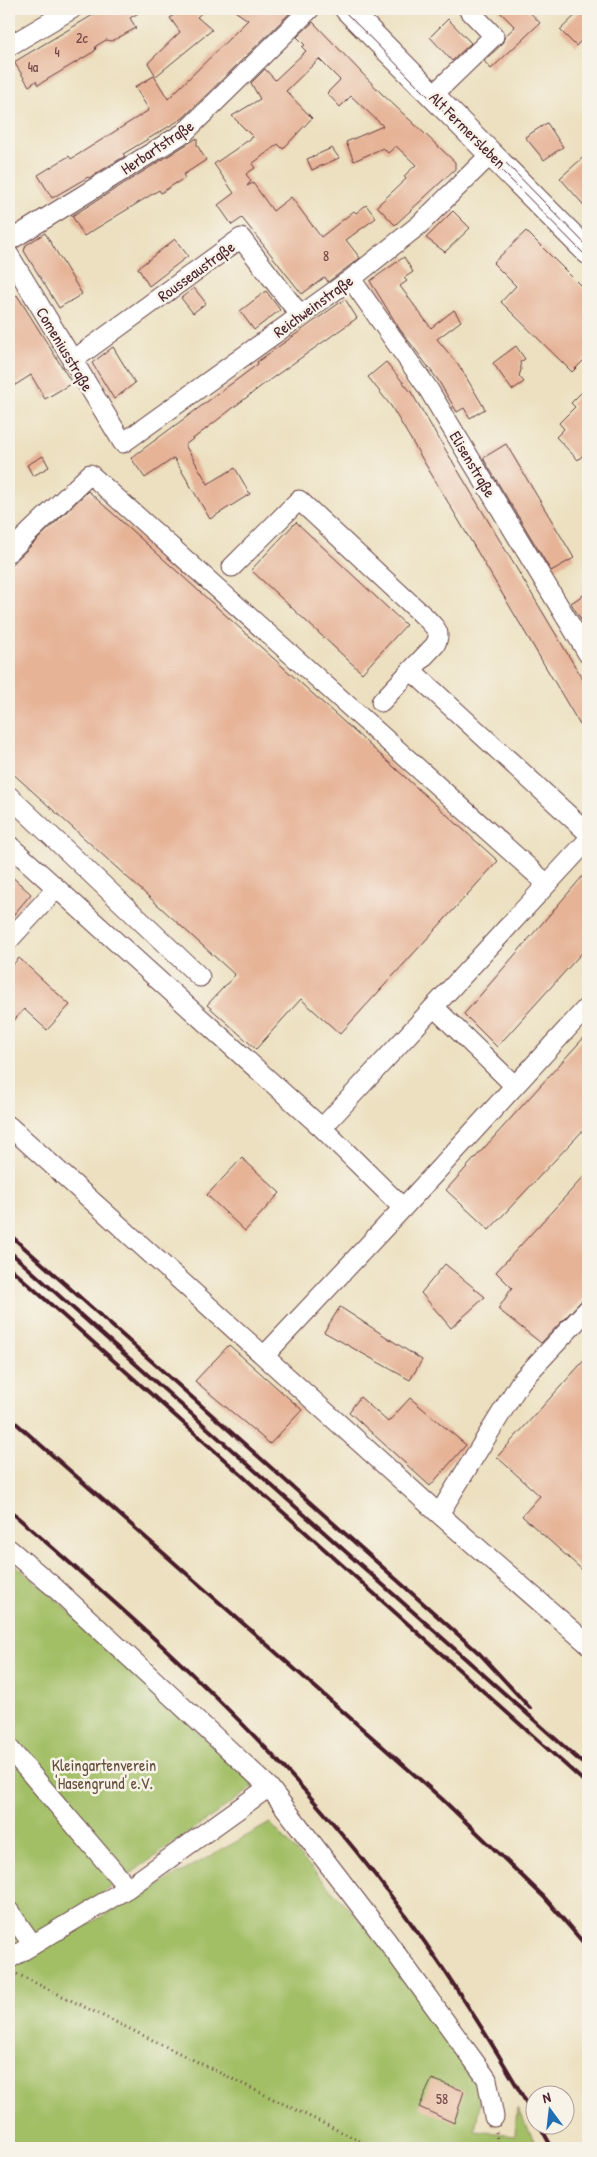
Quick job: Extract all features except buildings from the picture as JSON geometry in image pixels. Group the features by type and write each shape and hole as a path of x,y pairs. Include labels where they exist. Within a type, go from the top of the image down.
{"main road":[{"name":"Alt Fermersleben","path":"347,9 588,252"}],"street":[{"path":"9,46 72,9"},
{"name":"Herbartstraße","path":"9,241 185,132 310,9"},
{"path":"433,95 494,36 468,9"},
{"name":"Reichweinstraße","path":"123,443 351,279 419,225 492,154"},
{"name":"Rousseaustraße","path":"72,361 241,238 300,316"},
{"name":"Comeniusstraße","path":"9,255 123,443"},
{"name":"Elisenstraße","path":"351,279 427,387 588,654"},
{"path":"9,552 90,474 547,884"},
{"path":"232,567 299,500 427,619 437,631 439,637 435,645 381,702"},
{"path":"411,670 588,833"},
{"path":"9,796 200,977"},
{"path":"322,1128 588,840"},
{"path":"9,845 322,1128 403,1208"},
{"path":"9,940 56,889"},
{"path":"264,1356 588,1006"},
{"path":"434,1007 515,1086"},
{"path":"9,1126 439,1514 587,1642"},
{"path":"439,1514 521,1380 588,1310"},
{"path":"9,1549 89,1620 269,1787 387,1941 487,2079 494,2117"},
{"path":"9,1748 128,1888"},
{"path":"10,1965 33,1945 128,1888 269,1787"},
{"path":"9,1911 33,1945"}],"path":[{"path":"10,1965 374,2148"}],"green space":[{"name":"Kleingartenverein 'Hasengrund' e.V.","path":"9,1559 59,1602 255,1786 79,1910 9,1951"},
{"path":"270,1823 386,1949 483,2084 475,2131 515,2135 517,2108 524,2121 524,2134 531,2134 538,2148 9,2148 9,1968"}],"tram line":[{"path":"342,9 588,258"},
{"path":"506,163 588,247"}],"railway":[{"path":"9,1234 480,1654 530,1708"},
{"path":"9,1251 588,1768"},
{"path":"9,1267 588,1785"},
{"path":"9,1417 442,1799 544,1897 588,1948"},
{"path":"9,1510 125,1611 200,1681 272,1754 306,1792 400,1907 483,2030 524,2099"},
{"path":"544,2134 552,2148"}]}
